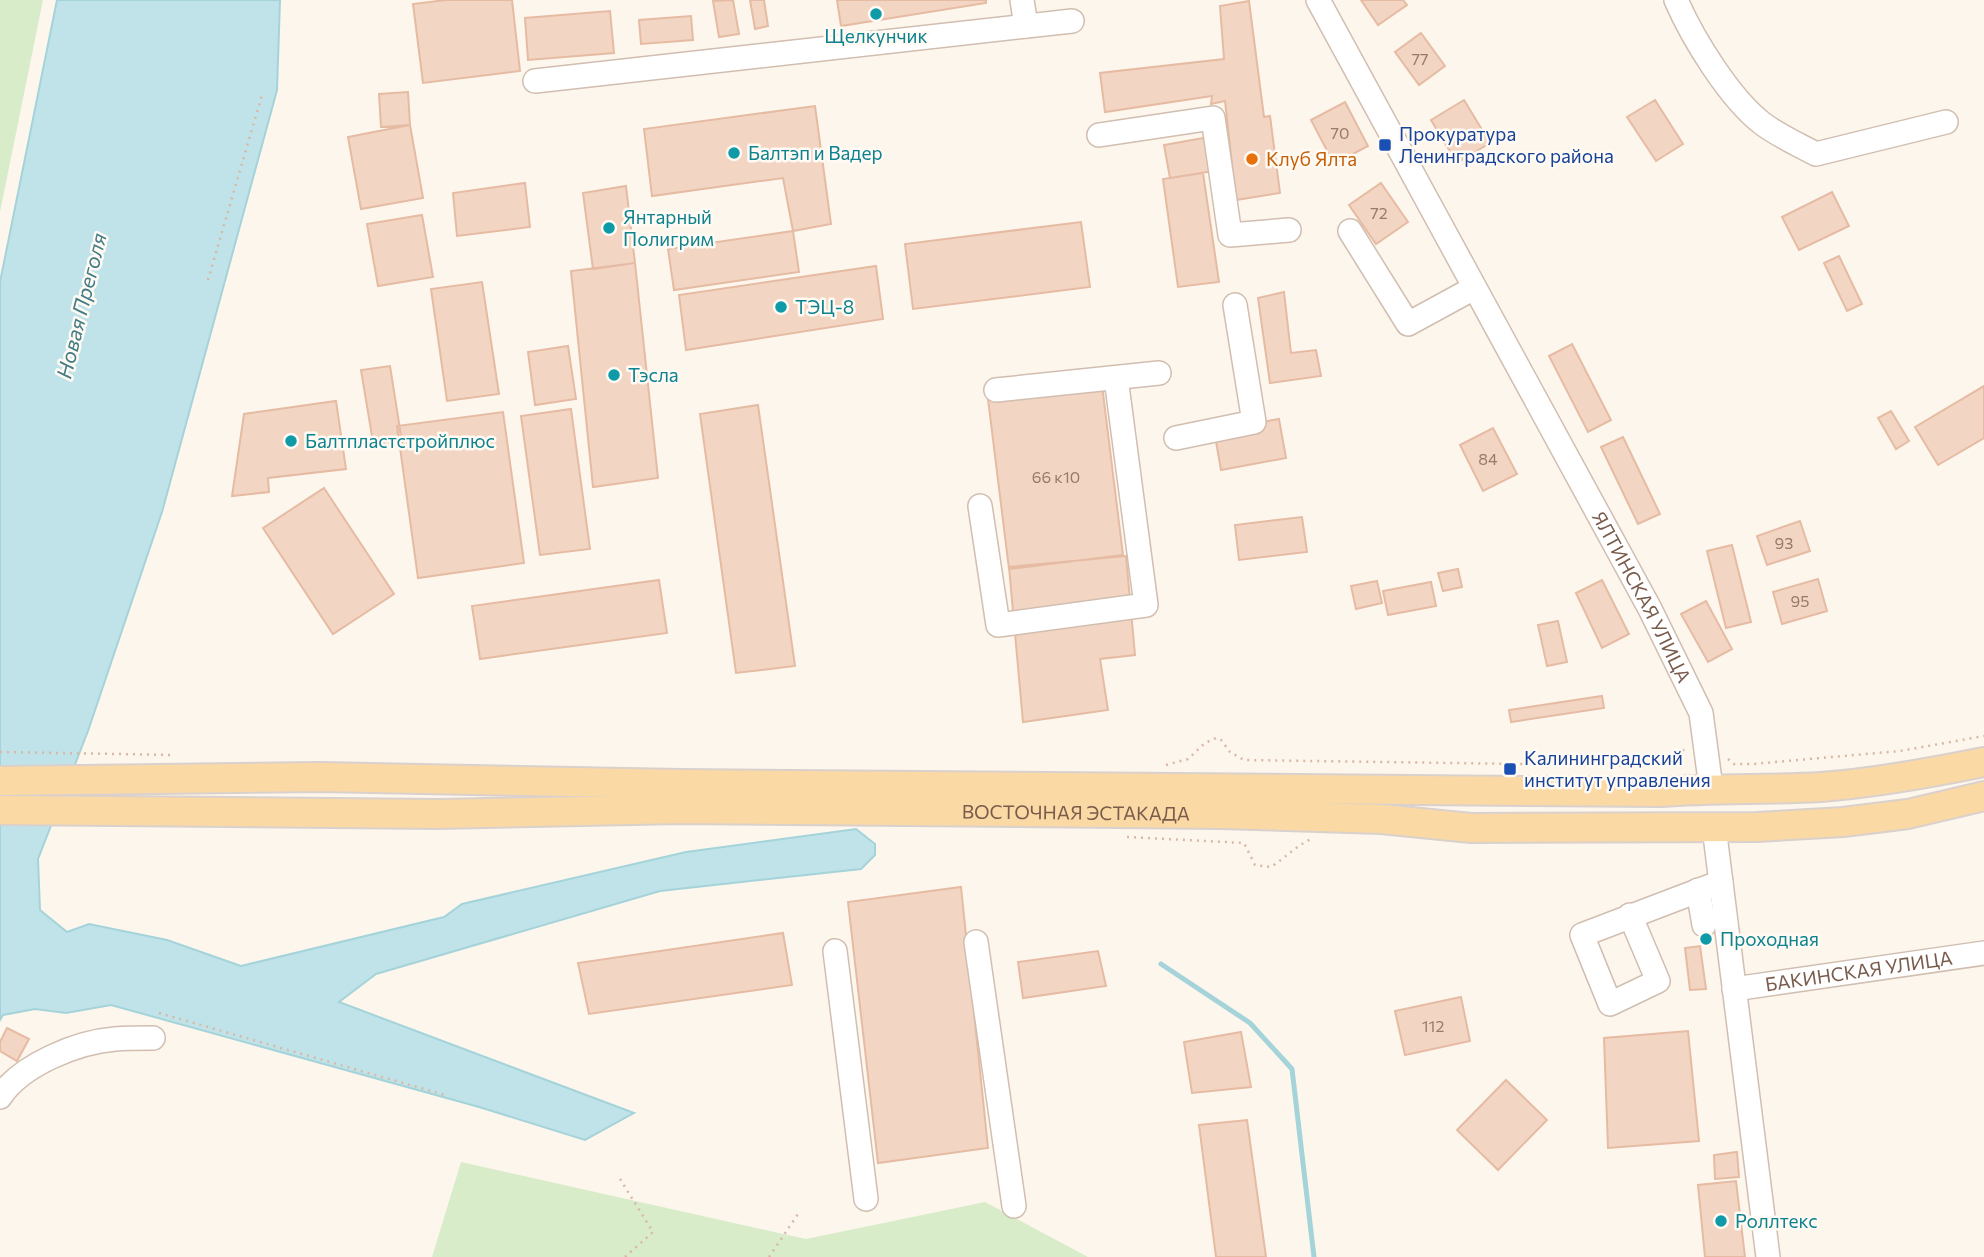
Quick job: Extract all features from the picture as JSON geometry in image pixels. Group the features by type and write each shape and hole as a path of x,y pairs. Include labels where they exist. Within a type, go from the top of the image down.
{"main road":[{"name":"ВОСТОЧНАЯ ЭСТАКАДА","path":"0,781 438,779 680,785 1661,792 1858,784 1906,778 1984,762"},
{"name":"ЯЛТИНСКАЯ УЛИЦА","path":"1711,788 1714,827"},
{"name":"ВОСТОЧНАЯ ЭСТАКАДА","path":"0,810 438,814 681,809 1220,814 1381,819 1471,828 1757,827 1843,822 1908,814 1984,796"}],"street":[{"path":"1022,0 1026,26"},
{"name":"ЯЛТИНСКАЯ УЛИЦА","path":"1318,0 1650,609 1701,713 1711,788"},
{"path":"1676,0 1683,17 1731,92 1763,124 1816,154 1946,122"},
{"path":"535,80 1072,21"},
{"path":"1099,135 1213,118 1230,235 1289,230"},
{"path":"1350,231 1408,324 1474,288"},
{"path":"1175,438 1254,422 1234,305"},
{"path":"996,390 1158,373"},
{"path":"980,506 998,625 1146,606 1116,378"},
{"name":"ЯЛТИНСКАЯ УЛИЦА","path":"1714,827 1768,1257"},
{"path":"1630,915 1721,882"},
{"path":"1698,890 1704,925"},
{"path":"976,942 1014,1206"},
{"path":"835,951 866,1199"},
{"name":"БАКИНСКАЯ УЛИЦА","path":"1734,989 1984,953"},
{"path":"0,1097 7,1087 38,1063 72,1049 112,1039 153,1038"}],"path":[{"path":"208,280 262,95"},
{"path":"1166,765 1188,759 1205,743 1216,738 1221,740 1230,752 1244,760 1660,766 1675,760 1684,751 1686,737 1704,736"},
{"path":"1725,757 1734,764 1753,764 1900,751 1984,736"},
{"path":"159,1013 445,1095"},
{"path":"620,1179 653,1232 625,1257"},
{"path":"769,1257 798,1214"}],"green space":[{"path":"0,0 43,0 0,212"},
{"path":"461,1162 806,1239 985,1202 1088,1257 432,1257"}],"water":[{"name":"Новая Преголя","path":"57,0 280,0 277,90 162,512 88,731 38,859 40,910 67,932 89,924 167,940 241,966 444,917 462,904 686,852 856,829 875,844 875,855 861,869 660,891 376,974 339,1002 634,1113 585,1140 479,1107 111,1005 66,1013 35,1009 3,1015 0,1020 0,282"}],"building":[{"path":"446,0 512,0 520,71 423,83 413,4"},
{"path":"733,0 739,34 719,37 713,1"},
{"path":"750,0 764,0 768,26 755,29"},
{"name":"Щелкунчик","path":"837,0 986,0 986,3 841,26"},
{"path":"1361,0 1403,0 1407,5 1378,25"},
{"path":"1249,1 1264,117 1270,116 1280,193 1236,200 1225,101 1211,104 1212,96 1105,112 1100,73 1224,59 1220,6"},
{"path":"610,11 614,53 528,60 525,18"},
{"path":"691,16 693,40 641,44 639,20"},
{"path":"1421,33 1445,66 1419,85 1395,52"},
{"path":"408,92 410,125 381,127 379,94"},
{"path":"1464,100 1490,143 1457,163 1431,120"},
{"path":"1655,100 1683,144 1656,161 1627,117"},
{"path":"1345,102 1368,146 1334,164 1311,120"},
{"name":"Балтэп и Вадер","path":"815,106 831,224 793,231 783,178 652,196 644,129"},
{"path":"410,125 423,198 361,209 348,137"},
{"path":"1209,137 1214,171 1170,178 1164,145"},
{"path":"1203,173 1219,282 1178,287 1163,179"},
{"path":"525,183 530,227 457,236 453,193"},
{"path":"1381,183 1408,222 1376,244 1349,205"},
{"name":"Янтарный Полигрим","path":"626,186 635,263 593,269 583,193"},
{"path":"1832,192 1849,226 1799,250 1782,217"},
{"path":"422,215 433,277 378,286 367,224"},
{"path":"1081,222 1090,287 913,309 905,244"},
{"path":"793,231 799,272 674,290 668,249"},
{"path":"1839,256 1862,304 1847,311 1824,263"},
{"name":"Тэсла","path":"635,263 658,478 593,487 571,271"},
{"name":"ТЭЦ-8","path":"876,266 883,319 686,350 679,295"},
{"path":"482,282 499,394 447,401 431,289"},
{"path":"1284,292 1291,353 1316,350 1321,376 1270,383 1258,298"},
{"path":"1572,344 1611,420 1588,432 1549,356"},
{"path":"568,346 576,399 535,405 528,352"},
{"path":"390,366 402,442 374,448 361,370"},
{"path":"1102,385 1123,555 1009,569 988,399"},
{"path":"1984,386 1984,438 1938,465 1915,427"},
{"name":"Балтпластстройплюс","path":"336,401 346,469 268,478 269,492 232,496 244,414"},
{"path":"758,405 795,666 736,673 700,414"},
{"path":"571,409 590,549 540,555 521,416"},
{"path":"1891,411 1909,441 1896,449 1878,418"},
{"path":"503,412 524,563 418,578 397,426"},
{"path":"1279,419 1286,458 1221,470 1214,430"},
{"path":"1493,428 1517,474 1483,491 1460,445"},
{"path":"1623,437 1660,514 1638,524 1601,447"},
{"path":"324,488 394,594 333,634 263,528"},
{"path":"1302,517 1307,552 1239,560 1235,525"},
{"path":"1800,521 1810,551 1767,565 1757,536"},
{"path":"1732,545 1751,622 1726,628 1707,551"},
{"path":"1126,556 1135,655 1100,659 1108,710 1023,722 1009,567"},
{"path":"1458,569 1462,587 1443,591 1438,573"},
{"path":"1818,579 1827,611 1782,624 1773,592"},
{"path":"659,580 667,633 480,659 472,606"},
{"path":"1602,580 1629,634 1602,648 1576,593"},
{"path":"1377,581 1382,603 1356,609 1351,586"},
{"path":"1431,582 1436,606 1388,615 1383,591"},
{"path":"1706,601 1732,649 1708,662 1681,614"},
{"path":"1558,621 1567,662 1547,666 1538,625"},
{"path":"1602,696 1604,708 1511,722 1509,710"},
{"path":"961,887 988,1148 878,1163 848,902"},
{"path":"783,933 792,985 589,1014 578,963"},
{"path":"1700,946 1706,989 1690,990 1685,948"},
{"path":"1098,951 1106,986 1023,998 1018,962"},
{"path":"1461,997 1470,1041 1405,1055 1395,1011"},
{"path":"7,1028 29,1039 17,1061 0,1051 0,1042"},
{"path":"1688,1031 1699,1141 1608,1148 1604,1038"},
{"path":"1241,1032 1251,1087 1192,1093 1184,1042"},
{"path":"1506,1080 1547,1120 1498,1170 1457,1130"},
{"path":"1247,1120 1266,1257 1216,1257 1199,1125"},
{"path":"1737,1152 1739,1177 1715,1179 1714,1155"},
{"name":"Роллтекс","path":"1736,1181 1745,1257 1705,1257 1698,1185"}],"waterway":[{"path":"1161,964 1250,1023 1292,1069 1314,1257"}],"place":[{"name":"Щелкунчик","path":"876,14"},
{"name":"Прокуратура Ленинградского района","path":"1385,145"},
{"name":"Балтэп и Вадер","path":"734,153"},
{"name":"Клуб Ялта","path":"1252,159"},
{"name":"Янтарный Полигрим","path":"609,228"},
{"name":"ТЭЦ-8","path":"781,307"},
{"name":"Тэсла","path":"614,375"},
{"name":"Балтпластстройплюс","path":"291,441"},
{"name":"Калининградский институт управления","path":"1510,769"},
{"name":"Проходная","path":"1706,939"},
{"name":"Роллтекс","path":"1721,1221"}]}
